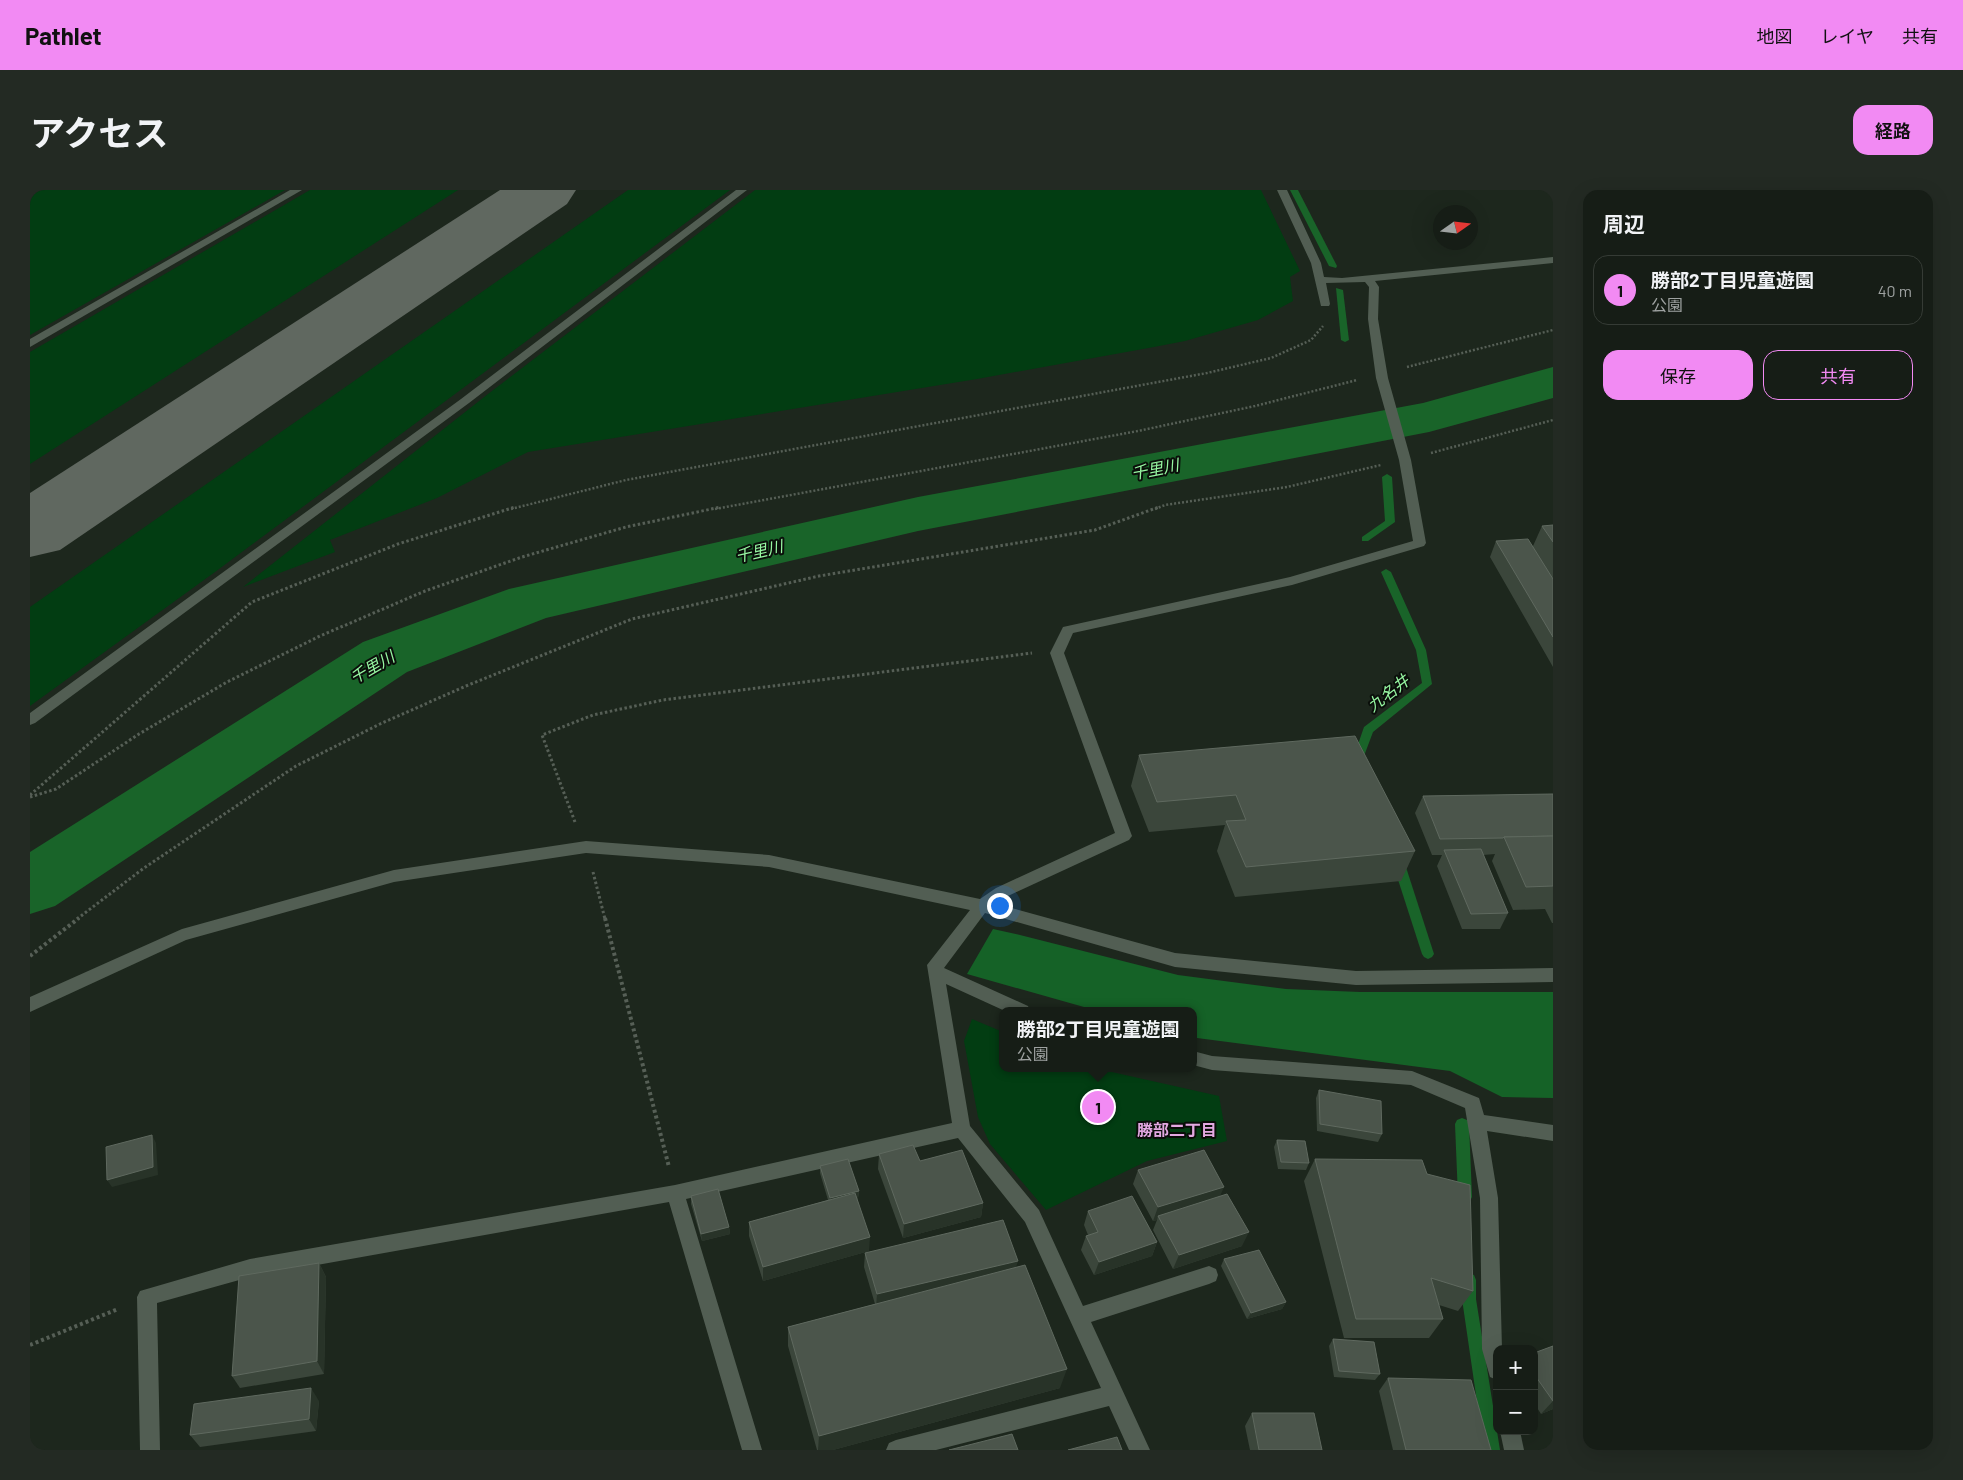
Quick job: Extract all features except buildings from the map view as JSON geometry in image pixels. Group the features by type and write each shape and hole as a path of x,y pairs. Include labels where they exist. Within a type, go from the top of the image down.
{"street":[{"path":"30,344 297,190"},
{"path":"30,720 465,401 742,190"},
{"path":"1282,190 1316,263 1325,304"},
{"path":"1320,280 1342,281 1553,260"},
{"path":"1140,1450 1032,1216 962,1129 935,965 982,906 1002,892 1124,836 1057,653 1068,630 1292,581 1420,543 1404,457 1382,375 1373,319 1374,286 1368,278"},
{"path":"30,1005 182,934 394,876 586,847 769,861 982,906 1175,960 1356,978 1553,975"},
{"path":"936,972 1013,1007"},
{"path":"1197,1059 1212,1063 1412,1078 1474,1102 1489,1198 1493,1353"},
{"path":"1477,1122 1553,1133"},
{"path":"150,1450 147,1297 250,1268 675,1193 962,1129"},
{"path":"675,1193 752,1450"},
{"path":"1078,1317 1209,1275"},
{"path":"896,1450 1114,1395"},
{"path":"1511,1435 1514,1450"}],"path":[{"path":"30,796 252,602 398,544 525,504 626,480 1207,373 1271,358 1310,340 1326,322 1325,304"},
{"path":"30,796 56,789 139,734 219,687 320,636 425,590 522,557 626,527 732,505 1138,431 1255,406 1553,330"},
{"path":"30,956 144,868 296,766 380,724 632,619 819,576 1095,530 1165,505 1287,487 1553,420"},
{"path":"675,1193 586,847 542,734 593,716 663,700 1037,653 1057,653"},
{"path":"30,1344 147,1297"}],"green space":[{"path":"30,190 285,190 30,335"},
{"path":"310,190 458,190 30,464 30,352"},
{"path":"628,190 730,190 215,572 30,706 30,607"},
{"path":"755,190 1261,190 1300,271 1290,277 1293,301 1258,320 1185,341 977,379 528,452 437,498 330,540 335,552 243,587 488,394"},
{"path":"993,929 1178,975 1286,989 1360,992 1553,992 1553,1098 1502,1097 1450,1071 1197,1038 1197,1007 1084,1007 967,974"},
{"path":"972,1019 999,1030 999,1072 1112,1072 1219,1096 1227,1141 1147,1161 1046,1210 990,1144 978,1117 964,1041"}],"waterway":[{"name":"九名井","path":"1294,190 1333,266"},
{"name":"九名井","path":"1339,290 1345,340"},
{"name":"千里川","path":"30,887 385,657 530,603 918,514 1429,417 1553,382"},
{"name":"九名井","path":"1365,539 1390,522 1387,477"},
{"name":"九名井","path":"1361,762 1359,756 1368,730 1427,684 1421,650 1386,572"},
{"name":"九名井","path":"1398,861 1428,954"},
{"name":"九名井","path":"1462,1124 1465,1197"},
{"name":"九名井","path":"1469,1280 1469,1299 1492,1450"}],"taxiway":[{"path":"30,531 544,190"}],"place":[{"name":"勝部2丁目児童遊園","path":"1098,1107"}],"district":[{"name":"勝部二丁目","path":"1177,1130"}]}
